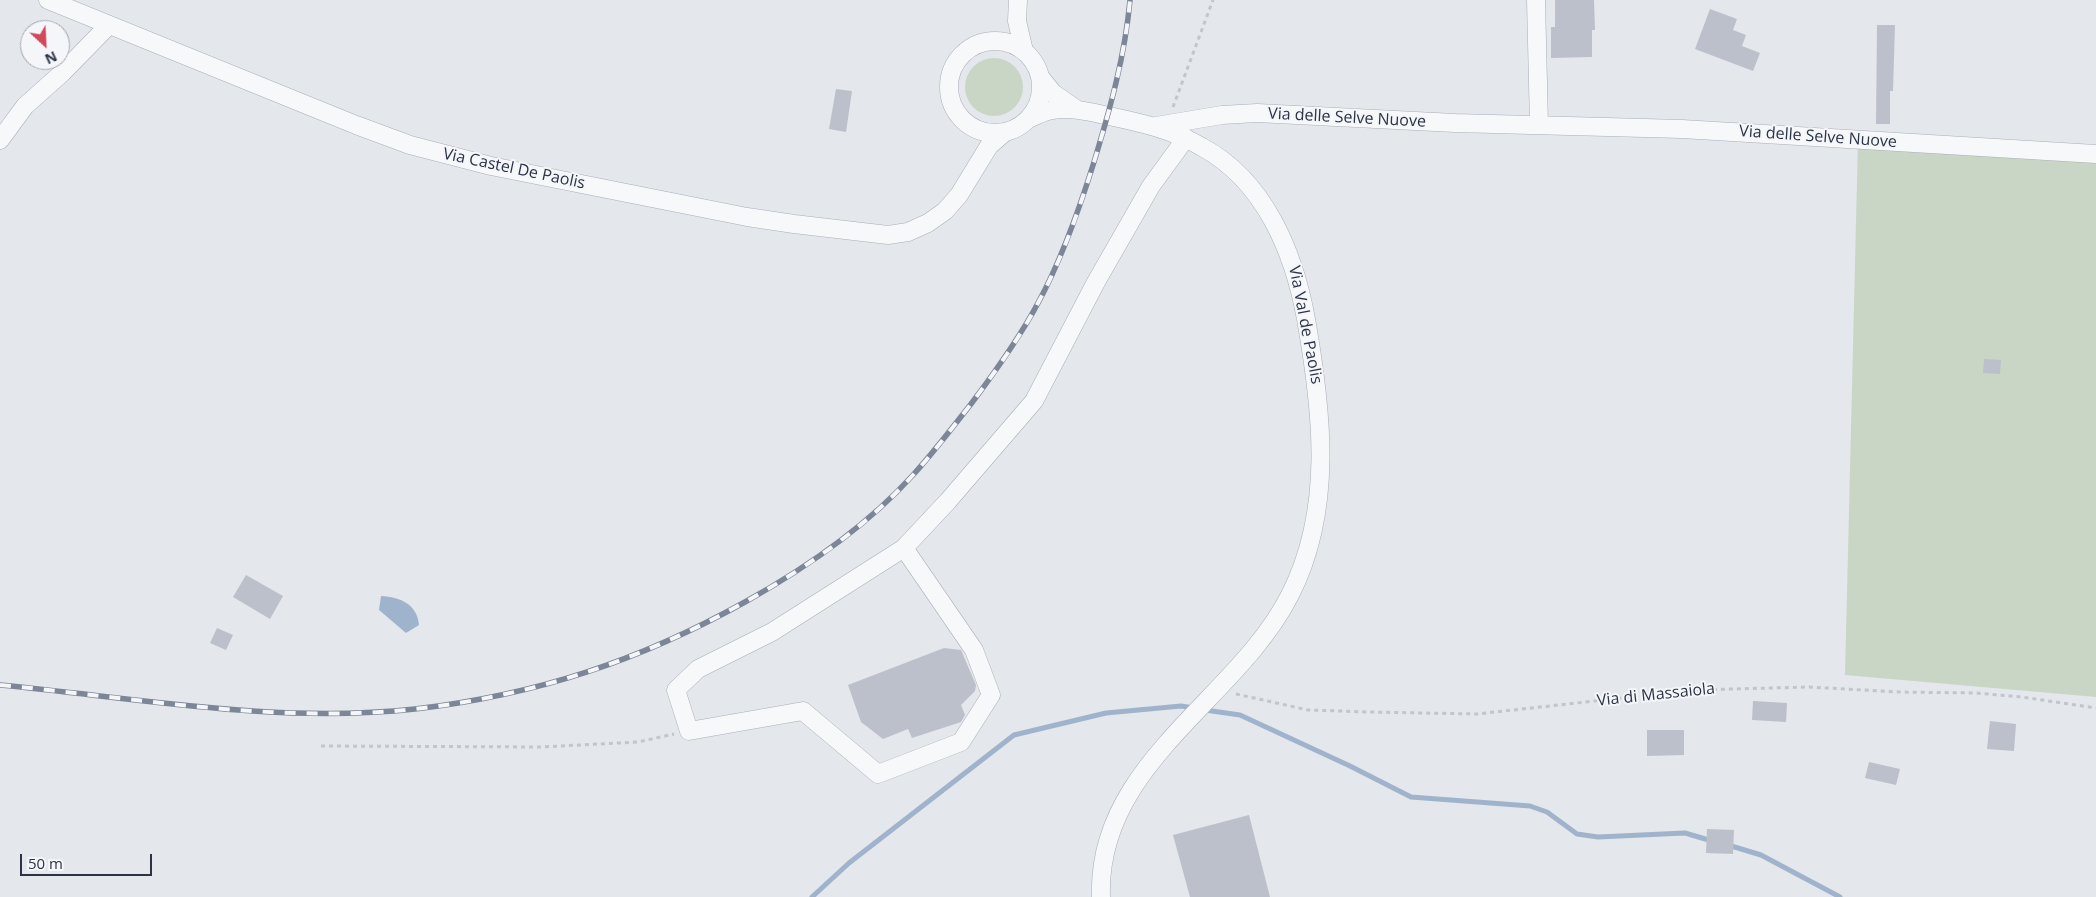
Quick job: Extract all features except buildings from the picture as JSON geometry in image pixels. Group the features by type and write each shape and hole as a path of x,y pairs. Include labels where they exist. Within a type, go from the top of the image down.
{"street":[{"name":"Via Castel De Paolis","path":"48,0 356,125 441,154 780,222 888,235 908,232 928,223 945,211 959,195 989,146 1005,132"},
{"path":"1000,40 1017,0"},
{"path":"1017,0 1017,21 1024,51"},
{"path":"1536,0 1539,125"},
{"path":"0,140 25,106 62,73 108,25"},
{"path":"975,166 976,151 974,140 965,122 956,112 950,94 950,75 955,63 974,45 1000,40 1013,44 1032,58 1041,78 1053,93 1076,109"},
{"path":"965,122 984,131 1005,132 1017,127 1028,119 1037,107 1041,93 1041,78"},
{"name":"Via Val de Paolis","path":"1028,119 1050,110 1076,109 1161,125 1214,154 1236,172 1256,196 1283,239 1294,266 1302,296 1320,409 1320,458 1317,506 1302,568 1290,596 1275,621 1144,771 1116,821 1104,859 1101,897"},
{"name":"Via delle Selve Nuove","path":"1161,125 1214,116 1249,113 1682,129 2096,154"},
{"path":"904,548 974,650 991,695 961,742 878,774 803,711 689,731 676,690 698,669 772,632 904,548 948,501 1034,401 1096,282 1151,186 1186,138"}],"path":[{"path":"1161,125 1213,0"},
{"name":"Via di Massaiola","path":"1217,689 1308,710 1379,712 1477,714 1694,690 1809,687 1899,692 1976,693 2022,697 2096,708"},
{"path":"321,746 551,746 638,742 689,731"}],"green space":[{"path":"994,58 1005,60 1018,71 1023,87 1021,98 1010,111 994,116 983,114 970,103 965,87 967,76 978,63"},
{"path":"1858,140 2096,156 2096,697 1845,675"}],"water":[{"path":"381,596 395,598 406,603 415,612 419,625 406,633 379,610"}],"waterway":[{"path":"812,897 849,863 1014,735 1106,713 1181,706 1194,708"},
{"path":"1205,710 1240,715 1350,766 1411,797 1530,806 1547,812 1577,834 1598,837 1685,833 1712,841"},
{"path":"1728,845 1761,855 1840,897"}],"railway":[{"path":"0,685 207,708 311,713 363,713 415,709 503,695 545,685 586,672 666,642 768,589 813,561 876,512 895,494 928,458 971,404 1023,329 1055,269 1088,180 1116,82 1125,41 1130,0"}]}
